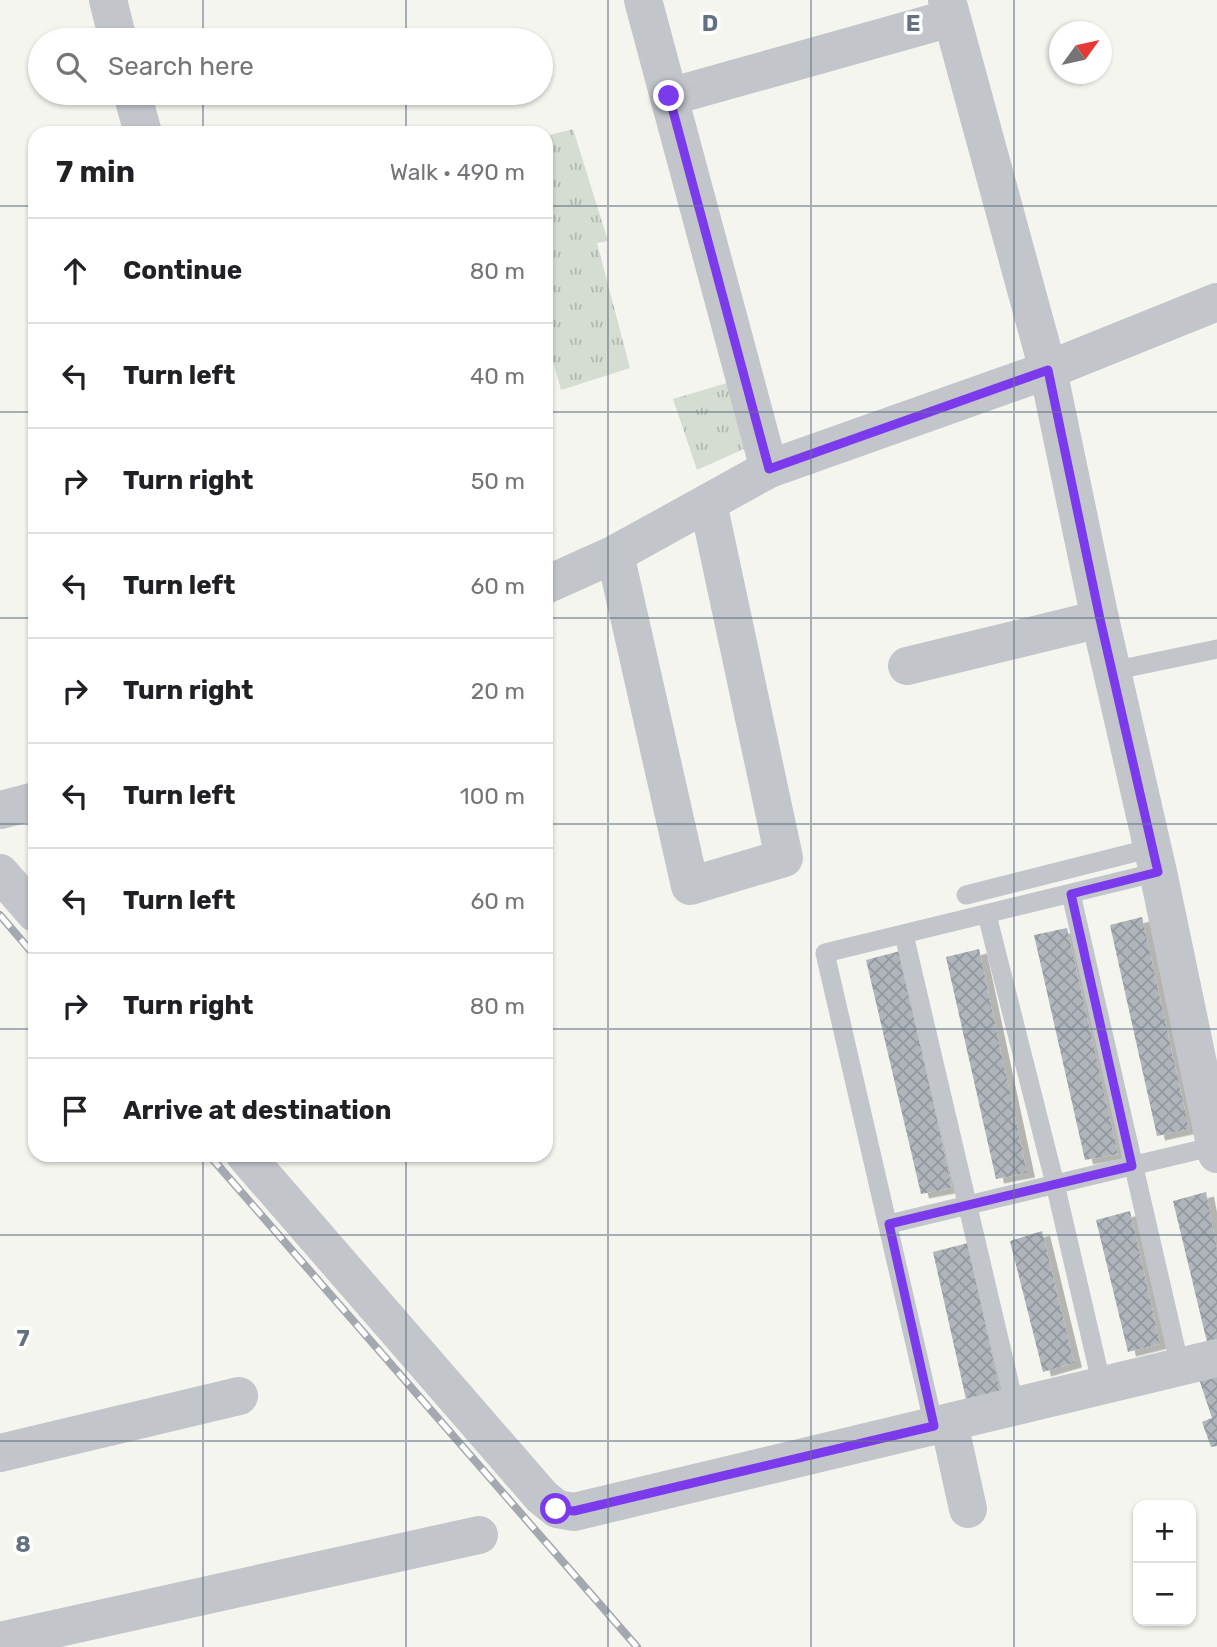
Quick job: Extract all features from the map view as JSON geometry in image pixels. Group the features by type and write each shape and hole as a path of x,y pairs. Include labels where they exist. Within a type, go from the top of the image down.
{"street":[{"path":"108,0 115,28"},
{"path":"643,0 769,469"},
{"path":"669,96 949,9 1048,370 1216,1150"},
{"path":"135,105 141,126"},
{"path":"553,581 615,554 769,469 1048,370 1217,302"},
{"path":"615,554 690,886 784,858 708,503"},
{"path":"907,666 1100,619"},
{"path":"0,810 28,803"},
{"path":"0,873 28,905"},
{"path":"251,1162 556,1509 574,1511 1217,1358"},
{"path":"0,1453 239,1396"},
{"path":"941,1425 968,1509"},
{"path":"0,1641 479,1535"}],"lane":[{"path":"1112,671 1217,649"},
{"path":"941,1425 889,1224 825,953 1071,894 1155,860"},
{"path":"966,895 1155,860"},
{"path":"1071,894 1180,1367"},
{"path":"987,915 1055,1184 1102,1386"},
{"path":"904,935 1015,1407"},
{"path":"889,1224 1132,1166 1216,1150"}],"green space":[{"path":"573,129 608,241 597,243 630,368 561,390 553,361 553,134"},
{"path":"727,383 744,449 697,470 673,399"}],"building":[{"path":"1142,917 1189,1129 1157,1136 1110,925"},
{"path":"1067,928 1118,1154 1085,1160 1034,935"},
{"path":"979,949 1027,1173 996,1179 946,957"},
{"path":"900,951 952,1188 921,1194 866,960"},
{"path":"1206,1192 1217,1250 1217,1339 1207,1342 1173,1201"},
{"path":"1130,1211 1160,1344 1128,1352 1096,1220"},
{"path":"1042,1231 1074,1363 1043,1372 1010,1241"},
{"path":"968,1243 1001,1397 968,1408 933,1252"},
{"path":"1217,1374 1217,1446 1211,1447 1202,1422 1212,1418 1199,1379"}],"railway":[{"path":"0,915 28,948"},
{"path":"215,1162 637,1647"}],"route":[{"path":"556,1509 574,1511 934,1426 889,1224 1132,1166 1071,894 1158,872 1100,619 1048,370 769,469 669,96"}]}
